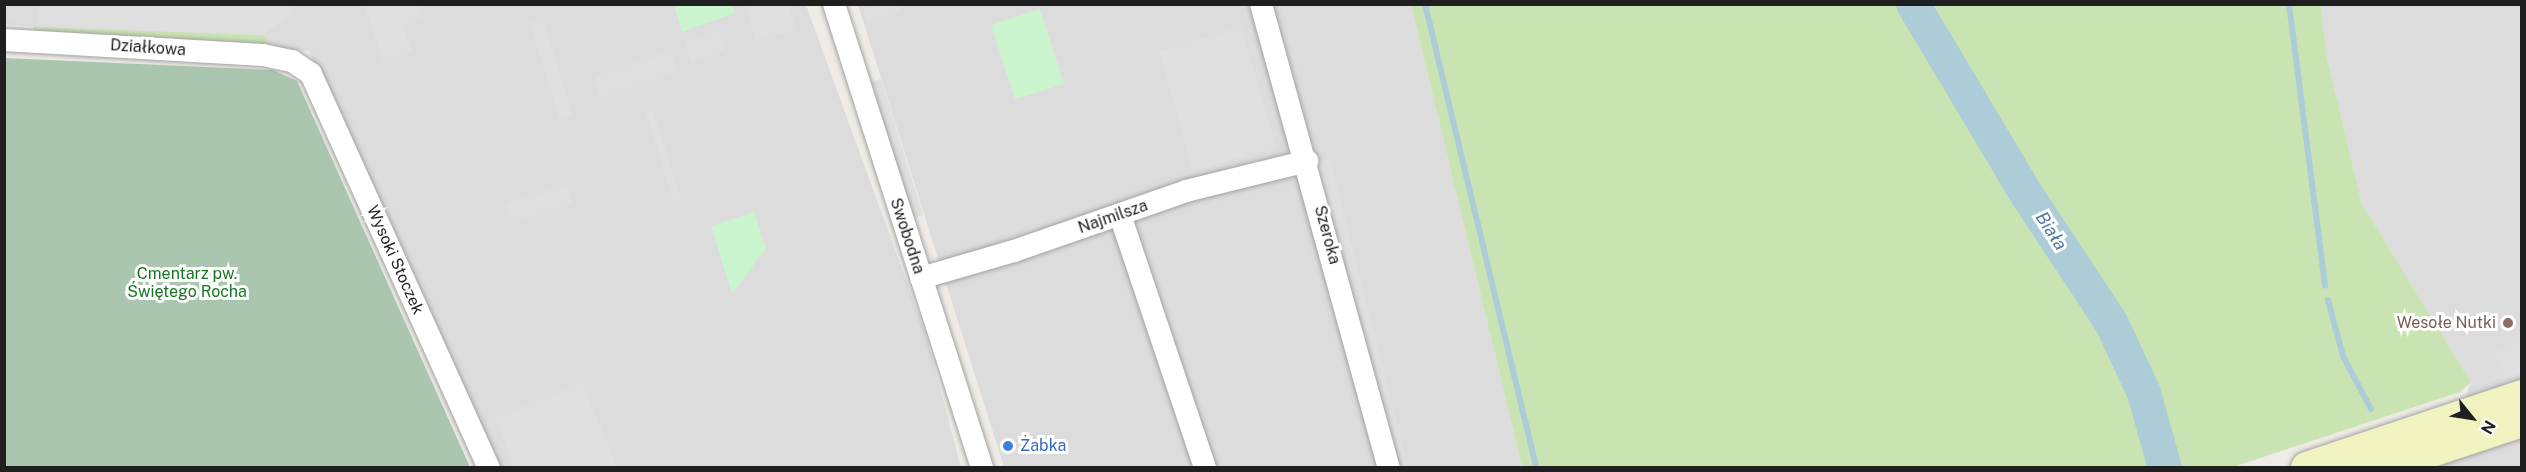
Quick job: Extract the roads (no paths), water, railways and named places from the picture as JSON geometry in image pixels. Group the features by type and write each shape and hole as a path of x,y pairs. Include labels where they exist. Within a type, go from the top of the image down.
{"main road":[{"path":"2307,468 2522,396"},
{"path":"2380,468 2441,458 2522,421"}],"street":[{"name":"Swobodna","path":"834,4 982,468"},
{"name":"Szeroka","path":"1261,4 1307,161 1389,468"},
{"name":"Działkowa","path":"4,40 263,55 292,61"},
{"name":"Wysoki Stoczek","path":"292,61 311,74 322,92 489,468"},
{"name":"Najmilsza","path":"921,278 1120,215 1186,191 1307,161"},
{"path":"1120,215 1205,468"}],"waterway":[{"path":"1425,4 1536,468"},
{"name":"Biała","path":"1913,4 2027,195 2112,324 2144,393 2165,468"},
{"path":"2289,4 2325,286"},
{"path":"2328,300 2343,356 2371,409"}],"place":[{"name":"Wesołe Nutki","path":"2508,323"},
{"name":"Żabka","path":"1008,446"}],"park label":[{"name":"Cmentarz pw. Świętego Rocha","path":"187,283"}]}
